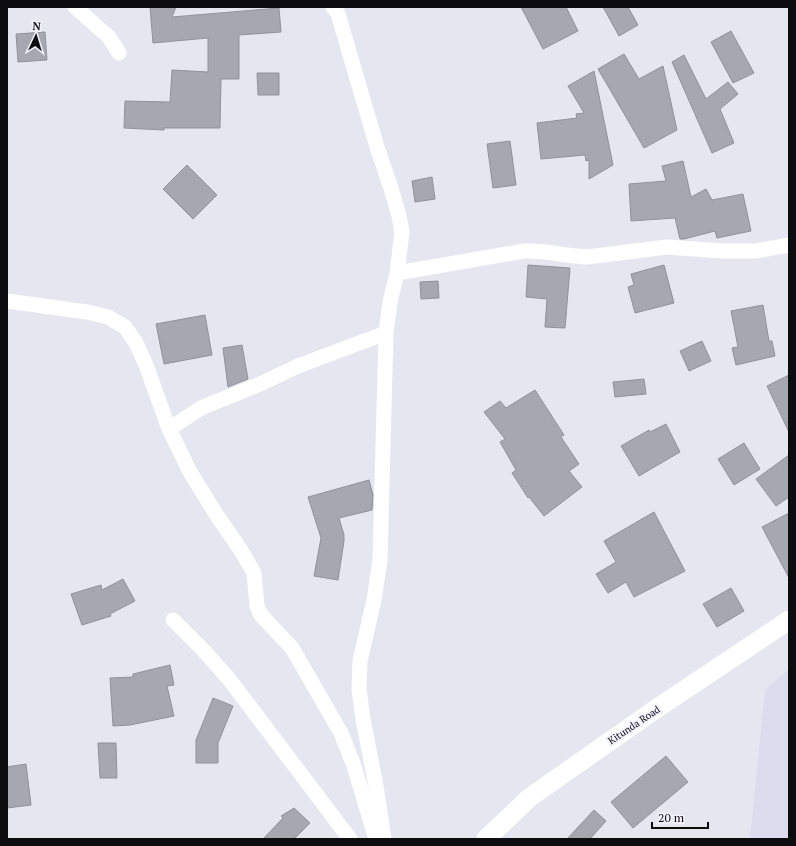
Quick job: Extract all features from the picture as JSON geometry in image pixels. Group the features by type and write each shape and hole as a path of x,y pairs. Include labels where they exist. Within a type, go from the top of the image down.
{"street":[{"path":"75,7 109,37 119,53"},
{"path":"333,7 338,14 377,147 391,188 402,232 386,333 380,560 374,600 360,662 359,689 384,839"},
{"path":"396,273 524,251 539,250 574,257 587,257 667,247 723,251 756,251 789,245"},
{"path":"7,301 87,312 108,317 125,327 136,343 146,365 169,429 190,472 254,573 257,606 261,615 292,648 342,733 353,763 376,839"},
{"path":"169,429 201,408 260,384 298,366 386,333"},
{"path":"173,620 229,679 350,839"},
{"name":"Kitunda Road","path":"486,839 529,798 647,715 789,620"}],"shaded area":[{"path":"789,669 789,839 750,839 765,690"}],"building":[{"path":"150,7 176,7 172,17 279,8 281,32 239,35 239,79 221,79 220,128 164,128 164,130 124,128 125,101 170,102 172,70 208,72 208,38 153,43"},
{"path":"521,7 566,7 578,31 543,49"},
{"path":"603,7 628,7 638,25 619,36"},
{"path":"731,31 754,73 733,83 711,42"},
{"path":"45,32 47,60 18,62 16,34"},
{"path":"624,54 639,79 663,66 677,130 644,148 598,69"},
{"path":"684,55 706,99 728,82 738,94 720,109 734,143 712,153 672,62"},
{"path":"594,71 613,165 589,179 589,160 586,161 585,155 541,159 537,123 577,118 576,114 584,113 568,86"},
{"path":"257,73 279,73 279,95 258,95"},
{"path":"510,141 516,185 493,188 487,144"},
{"path":"683,161 691,197 706,189 712,200 743,194 751,231 717,238 715,231 680,239 675,218 631,221 629,184 666,181 662,166"},
{"path":"187,165 217,195 193,219 163,189"},
{"path":"432,177 435,199 415,202 412,181"},
{"path":"528,265 570,268 565,328 545,327 547,299 526,297"},
{"path":"664,265 674,303 635,313 628,287 634,285 631,274"},
{"path":"438,281 439,298 421,299 420,282"},
{"path":"763,305 769,341 772,341 775,356 736,365 732,348 738,347 731,311"},
{"path":"205,315 212,355 164,364 156,324"},
{"path":"702,341 711,361 689,371 680,351"},
{"path":"242,345 248,379 228,387 223,348"},
{"path":"789,375 789,432 767,386"},
{"path":"644,379 646,394 615,397 613,382"},
{"path":"535,390 564,435 561,437 579,464 569,471 582,487 544,516 529,497 528,498 512,473 516,470 500,442 505,439 484,412 500,401 506,408"},
{"path":"666,424 680,452 639,476 621,446 649,430 650,432"},
{"path":"744,443 760,469 734,485 718,459"},
{"path":"789,455 789,497 776,506 756,479"},
{"path":"369,480 373,495 372,510 339,518 344,535 344,541 338,580 314,576 321,538 308,497"},
{"path":"654,512 685,571 634,597 626,582 608,593 596,574 616,562 604,541"},
{"path":"789,513 789,578 762,527"},
{"path":"123,579 135,601 110,614 111,616 82,625 71,594 101,585 102,590"},
{"path":"731,588 744,611 717,627 703,604"},
{"path":"170,665 174,685 167,686 174,716 130,725 113,726 110,678 133,677 133,674"},
{"path":"213,698 233,706 218,743 218,763 196,763 196,740"},
{"path":"98,743 116,743 117,778 100,778"},
{"path":"666,756 688,782 633,828 611,802"},
{"path":"26,764 31,805 7,808 7,767"},
{"path":"294,808 310,823 294,839 263,839 283,818 281,816"},
{"path":"594,810 606,821 590,839 567,839"}]}
